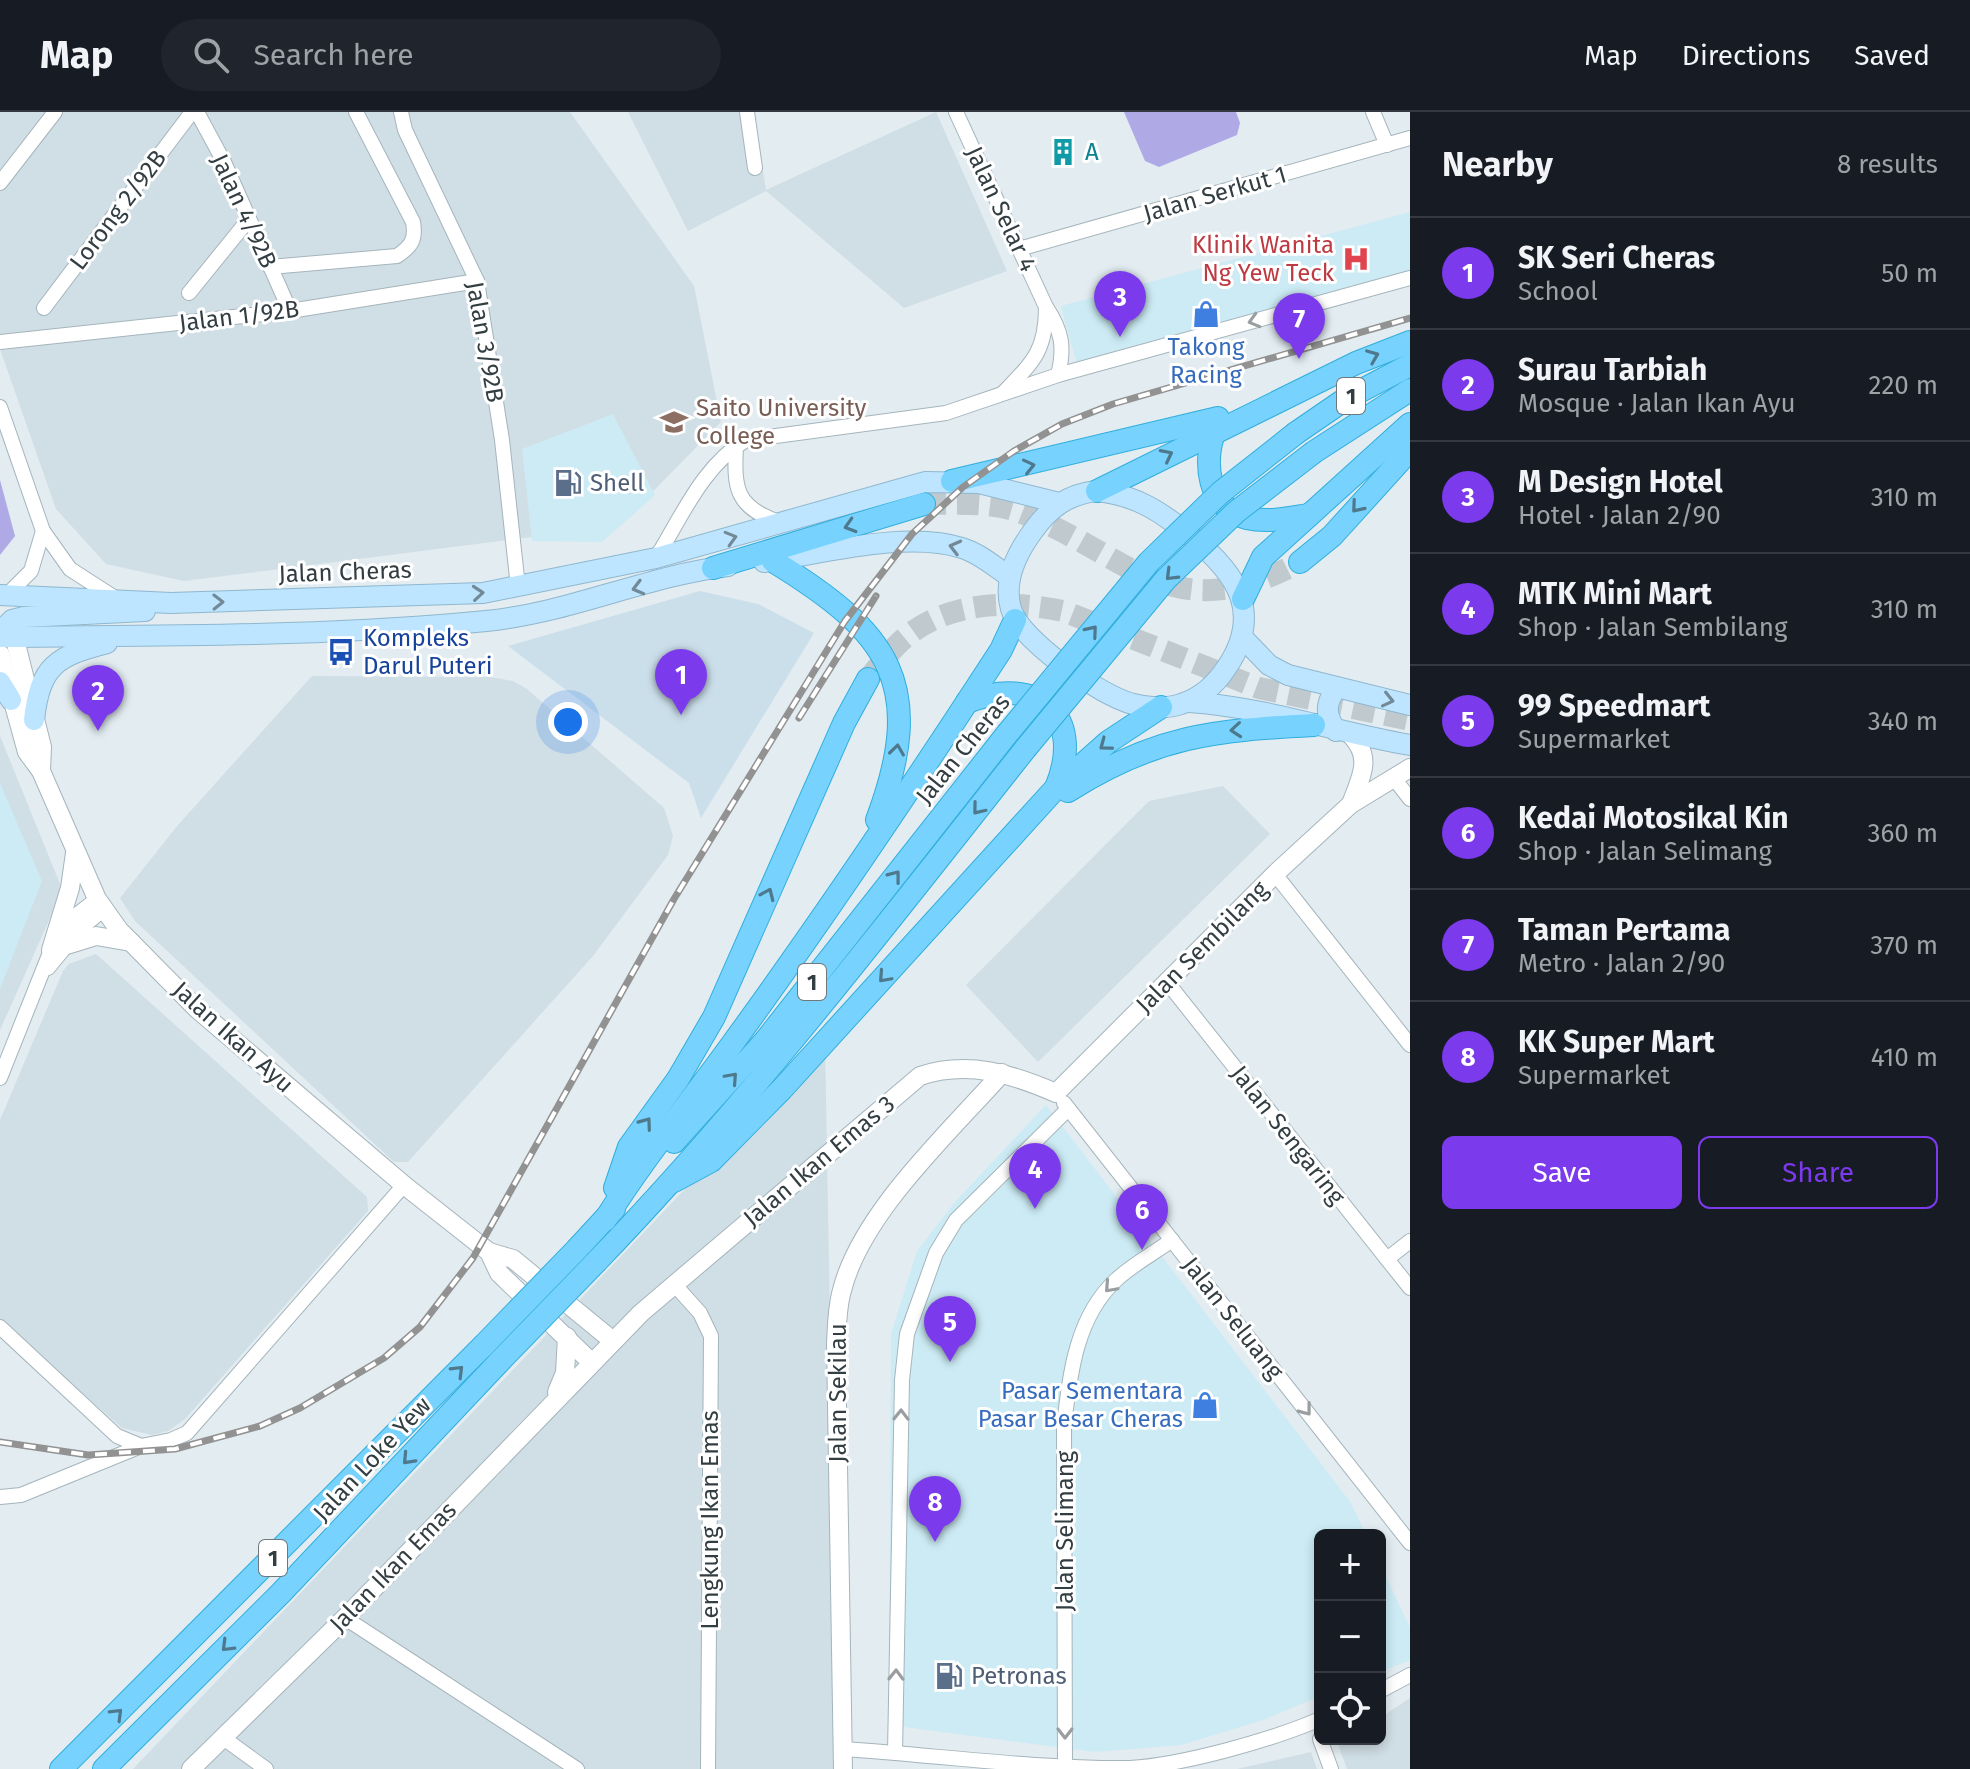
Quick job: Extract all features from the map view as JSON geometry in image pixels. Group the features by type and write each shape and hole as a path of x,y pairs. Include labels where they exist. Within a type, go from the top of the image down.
{"highway":[{"path":"1097,491 1215,430 1288,399 1356,363 1410,342"},
{"name":"Jalan Cheras","path":"605,1220 765,1041 1007,734 1149,562 1220,493 1296,433 1347,398 1410,365"},
{"name":"Jalan Cheras","path":"674,1181 797,1036 1026,748 1166,579 1236,512 1314,452 1410,390"},
{"path":"952,481 1142,439 1288,399"},
{"path":"1243,599 1263,557 1410,424"},
{"path":"1215,430 1209,447 1208,473 1222,501 1245,518 1262,520 1309,515"},
{"path":"1300,562 1332,536 1410,450"},
{"path":"713,568 924,504"},
{"path":"773,561 843,607 873,638 891,670 897,690 898,748 894,771 865,851"},
{"path":"605,1220 645,1157 731,1046 967,702 1001,650 1015,620"},
{"path":"605,1220 629,1147 678,1079 714,1017 844,723 868,679"},
{"path":"967,702 1005,691 1029,695 1050,708 1064,730 1066,743 1063,770 1055,789"},
{"path":"674,1181 711,1161 782,1089 1055,789 1108,742 1161,707"},
{"path":"1030,816 1098,772 1167,742 1229,729 1334,730"},
{"name":"Jalan Loke Yew","path":"61,1769 491,1353 597,1261 674,1181"},
{"name":"Jalan Loke Yew","path":"104,1769 281,1593 605,1220"}],"main road":[{"name":"Jalan Cheras","path":"3,595 171,603 483,593 656,558 925,482 952,481 1005,487 1059,503"},
{"path":"1189,702 1223,674 1243,638 1243,599 1231,575 1213,554 1169,518 1130,496 1097,491 1079,493 1059,503 1027,539 1010,577 1008,591 1015,620 1040,646 1114,697 1135,705 1161,707 1189,702 1239,706 1410,745"},
{"path":"4,631 135,636 486,621 552,611 713,568 892,544 945,544 972,553 1010,577"},
{"path":"4,631 12,620 24,617 125,614 171,603"},
{"path":"34,720 42,681 59,659 135,636"},
{"path":"1243,638 1278,670 1336,688 1410,705"},
{"path":"0,682 11,700"},
{"path":"1334,730 1327,717 1326,706 1336,688"}],"street":[{"path":"0,183 55,112"},
{"name":"Jalan 4/92B","path":"195,112 249,219 290,311"},
{"name":"Lorong 2/92B","path":"44,308 195,112"},
{"path":"270,267 397,256 410,248 415,236 413,222 356,112"},
{"name":"Jalan 3/92B","path":"401,112 405,130 477,281 502,440 518,587"},
{"path":"747,112 755,168"},
{"name":"Jalan Selar 4","path":"956,112 1046,307 1061,330 1063,357 1058,375"},
{"path":"1373,112 1387,145"},
{"name":"Jalan Serkut 1","path":"1019,249 1410,138"},
{"path":"189,293 249,219"},
{"path":"656,558 707,476 736,446 760,436 904,421 946,413 1058,375 1410,278"},
{"name":"Jalan 1/92B","path":"0,342 290,311 477,281"},
{"path":"1001,395 1028,369 1040,349 1046,328 1046,307"},
{"path":"0,407 43,531 70,569 120,600"},
{"path":"736,446 736,484 740,496 754,512 781,523"},
{"path":"3,595 31,571 43,531"},
{"name":"Jalan Ikan Ayu","path":"4,631 42,747 41,771"},
{"name":"Jalan Ikan Ayu","path":"0,654 27,752 41,771 100,904 131,942 197,1009 404,1185 489,1252 513,1259 613,1341"},
{"name":"Jalan Sembilang","path":"1334,730 1364,752 1366,762 1351,804"},
{"name":"Jalan Sembilang","path":"1056,1093 1275,874 1351,804 1410,768"},
{"path":"1393,777 1410,799"},
{"path":"59,947 75,850"},
{"path":"1275,874 1410,1045"},
{"path":"0,1078 45,972 75,916 100,904"},
{"path":"59,947 96,936 131,942"},
{"name":"Jalan Sengaring","path":"1167,982 1410,1288"},
{"name":"Jalan Ikan Emas 3","path":"591,1362 674,1284 920,1076 953,1069 1002,1073 1056,1093"},
{"name":"Jalan Sekilau","path":"843,1769 836,1343 840,1296 850,1267 881,1211 1002,1073"},
{"name":"Jalan Seluang","path":"1056,1093 1410,1543"},
{"path":"895,1753 902,1380 907,1334 936,1253 956,1220 1068,1109"},
{"path":"0,1497 21,1495 141,1446 179,1437 203,1418 404,1185"},
{"name":"Jalan Selimang","path":"1065,1767 1064,1425 1070,1378 1078,1343 1099,1300 1116,1280 1172,1240"},
{"path":"1387,1259 1410,1241"},
{"name":"Jalan Ikan Ayu","path":"489,1252 499,1273 591,1362"},
{"name":"Lengkung Ikan Emas","path":"674,1284 700,1313 711,1336 708,1769"},
{"path":"585,1318 606,1322 641,1313"},
{"path":"0,1327 117,1436 141,1446"},
{"path":"554,1399 565,1373 567,1337"},
{"name":"Jalan Ikan Emas","path":"191,1769 345,1618 591,1362"},
{"path":"345,1618 577,1769"},
{"path":"1386,1688 1410,1675"},
{"path":"842,1749 972,1764 1129,1768 1187,1760 1314,1722"},
{"path":"222,1737 266,1769"},
{"path":"1322,1745 1331,1769"}],"shaded area":[{"path":"0,112 570,112 694,286 721,422 619,526 184,581 106,564 56,509 0,349"},
{"path":"628,112 754,112 766,190 936,112 1007,271 904,308 766,191 688,231"},
{"path":"1124,112 1236,112 1240,123 1237,135 1159,167 1145,161"},
{"path":"1410,212 1410,272 1077,364 1061,306"},
{"path":"613,414 655,495 602,542 532,541 522,449"},
{"path":"0,480 15,536 0,555"},
{"path":"700,591 758,604 814,633 701,818 689,783 508,646"},
{"path":"312,676 490,677 513,681 527,689 664,808 673,836 668,855 593,956 408,1162 394,1162 135,921 120,898 178,825"},
{"path":"0,736 60,884 59,898 0,1030"},
{"path":"0,783 42,881 0,989"},
{"path":"1223,786 1270,834 1038,1062 966,985 1149,801"},
{"path":"96,954 367,1197 368,1211 185,1419 168,1431 152,1435 122,1428 0,1321 0,1120 63,971 69,964"},
{"path":"825,1042 838,1769 133,1769"},
{"path":"1046,1105 1351,1503 1363,1529 1314,1529 1314,1699 1263,1720 1181,1745 1095,1752 889,1725 891,1334 917,1251 955,1202"},
{"path":"1386,1577 1410,1628 1410,1660 1386,1670"},
{"path":"1410,1698 1410,1769 1347,1769 1338,1745 1386,1745 1386,1714"},
{"path":"1311,1752 1317,1769 1237,1769"}],"tunnel":[{"path":"924,504 974,504 1010,509 1061,531 1155,580 1185,588 1218,590 1256,582 1300,562"},
{"path":"868,679 901,641 941,616 981,606 1023,605 1063,611 1259,688 1410,720"}],"railway":[{"path":"0,1442 88,1455 175,1449 260,1426 300,1408 384,1358 420,1327 473,1258 674,899 845,621 912,534 963,487 1014,451 1062,424 1113,404 1410,318"},
{"path":"799,718 876,596"}],"place":[{"name":"A","path":"1063,152"},
{"name":"Klinik Wanita Ng Yew Teck","path":"1356,259"},
{"name":"Takong Racing","path":"1206,314"},
{"name":"M Design Hotel","path":"1120,337"},
{"name":"Taman Pertama","path":"1299,359"},
{"name":"Saito University College","path":"674,422"},
{"name":"Shell","path":"568,483"},
{"name":"Kompleks Darul Puteri","path":"341,652"},
{"name":"SK Seri Cheras","path":"681,715"},
{"name":"Surau Tarbiah","path":"98,731"},
{"name":"MTK Mini Mart","path":"1035,1209"},
{"name":"Kedai Motosikal Kin","path":"1142,1250"},
{"name":"99 Speedmart","path":"950,1362"},
{"name":"Pasar Sementara Pasar Besar Cheras","path":"1205,1405"},
{"name":"KK Super Mart","path":"935,1542"},
{"name":"Petronas","path":"949,1676"}]}
